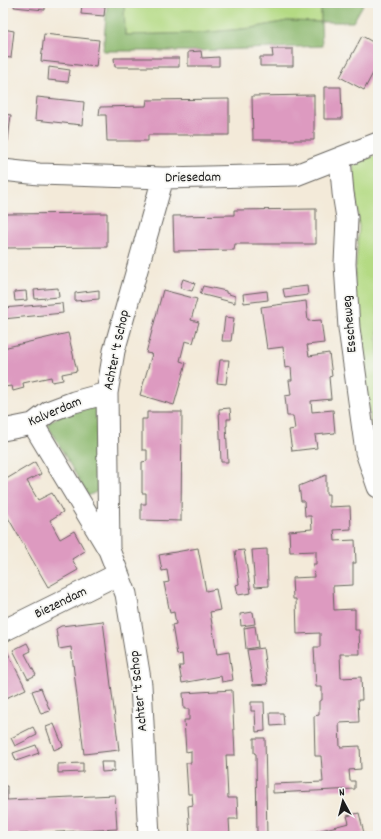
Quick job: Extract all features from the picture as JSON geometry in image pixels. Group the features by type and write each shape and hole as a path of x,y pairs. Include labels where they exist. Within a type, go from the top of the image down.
{"street":[{"name":"Driesedam","path":"3,170 39,174 163,178 296,175 378,143"},
{"name":"Esscheweg","path":"340,159 347,218 345,264 349,328 366,452 378,487"},
{"name":"Achter 't Schop","path":"109,550 107,393 114,351 163,178"},
{"name":"Kalverdam","path":"3,430 33,424 50,411 74,402 107,393"},
{"name":"Achter 't Schop","path":"33,424 109,550 126,594 141,685 150,836"},
{"name":"Biezendam","path":"3,632 118,574"}],"green space":[{"path":"92,3 124,3 125,35 201,33 252,28 287,21 321,22 322,46 194,51 103,51 107,5"},
{"path":"124,3 321,3 321,22 287,21 252,28 201,33 125,35"},
{"path":"321,3 364,3 353,22 321,22"},
{"path":"378,155 378,433 373,438 353,298 359,227 353,165 362,160"},
{"path":"99,406 98,491 88,496 47,424 61,415"}],"building":[{"path":"15,3 45,3 45,10 14,7"},
{"path":"82,4 105,6 104,16 81,14"},
{"path":"3,29 14,31 11,58 3,57"},
{"path":"44,34 99,40 96,67 41,61"},
{"path":"362,36 378,45 378,64 364,90 340,77"},
{"path":"272,49 293,49 293,66 260,66 260,57 273,57"},
{"path":"201,51 202,58 219,57 219,66 188,66 188,52"},
{"path":"114,58 179,58 179,67 115,67"},
{"path":"49,67 70,70 68,82 48,80"},
{"path":"324,87 341,87 342,119 324,119"},
{"path":"314,95 314,140 253,140 252,96"},
{"path":"37,97 84,102 82,125 35,120"},
{"path":"229,99 229,135 148,135 148,141 107,141 106,115 99,115 100,107 146,106 147,100"},
{"path":"3,114 11,115 8,141 3,140"},
{"path":"316,209 316,244 235,244 234,250 174,251 173,216 234,215 234,210"},
{"path":"107,213 107,247 5,248 5,214"},
{"path":"183,279 195,283 192,291 180,288"},
{"path":"203,286 226,291 226,293 235,296 235,303 200,294"},
{"path":"307,286 308,295 285,298 283,289"},
{"path":"58,288 59,297 35,299 34,290"},
{"path":"99,290 99,299 75,301 75,293"},
{"path":"163,290 197,299 191,320 199,322 193,343 185,341 180,361 186,363 174,405 140,395 152,354 146,353"},
{"path":"26,291 27,300 15,301 14,292"},
{"path":"267,291 268,300 244,303 243,294"},
{"path":"306,301 308,321 321,320 324,343 307,345 309,356 329,353 332,376 329,377 331,399 311,401 312,412 333,410 335,433 315,435 317,448 292,451 289,430 295,429 293,416 287,416 285,396 291,395 289,380 292,380 291,367 285,368 283,347 267,349 261,307"},
{"path":"62,303 63,313 3,319 3,308"},
{"path":"225,317 234,318 231,341 222,341"},
{"path":"68,333 77,371 62,374 63,380 52,382 51,377 23,383 24,388 13,391 12,386 3,387 3,348"},
{"path":"220,360 229,360 226,384 217,383"},
{"path":"230,408 231,419 227,419 226,426 228,462 221,462 219,409"},
{"path":"147,412 182,412 181,521 141,520 141,504 146,504 146,493 142,493 142,462 147,461 147,450 142,450 142,419 147,419"},
{"path":"35,462 41,474 27,481 38,500 52,493 63,512 50,520 60,539 74,531 85,551 72,559 78,570 48,587 3,509 3,481"},
{"path":"326,475 326,494 329,494 329,507 350,506 351,529 334,530 335,541 355,540 356,563 353,563 353,585 333,586 334,610 355,609 355,630 359,630 360,654 340,654 341,678 361,677 362,700 358,700 359,722 339,723 340,747 360,746 361,769 349,770 350,781 355,781 355,789 273,793 273,784 323,782 321,756 315,756 314,716 319,715 319,701 322,700 322,687 316,687 314,647 320,647 320,633 297,634 296,599 293,599 292,578 314,577 313,564 316,564 316,551 290,552 289,531 312,529 311,516 305,516 304,501 301,501 299,486"},
{"path":"198,548 206,591 216,589 220,610 210,612 217,654 229,652 233,680 222,682 221,676 182,683 179,666 183,666 182,654 177,655 172,625 176,624 174,612 170,613 164,583 169,582 167,570 162,571 159,555"},
{"path":"267,549 268,586 255,587 252,550"},
{"path":"244,550 251,593 238,595 236,585 239,584 235,551"},
{"path":"253,612 255,624 241,626 240,614"},
{"path":"103,621 119,750 84,754 71,647 59,649 56,629 61,626"},
{"path":"255,626 258,647 246,649 244,628"},
{"path":"27,643 31,651 25,654 36,675 28,679 13,650"},
{"path":"5,647 26,689 6,698 3,692 3,648"},
{"path":"263,648 268,684 253,685 247,650"},
{"path":"41,688 50,711 41,714 32,691"},
{"path":"232,690 235,755 226,755 228,798 237,798 238,819 229,819 230,836 190,836 188,806 193,805 192,794 188,794 186,763 191,763 191,751 186,752 184,720 189,720 189,709 184,709 183,693"},
{"path":"251,702 264,702 265,731 256,732 255,711 251,711"},
{"path":"270,713 283,713 284,725 271,726"},
{"path":"54,724 63,746 54,750 46,727"},
{"path":"33,727 37,735 15,746 11,738"},
{"path":"254,738 265,738 267,836 257,836 256,754 254,753"},
{"path":"36,745 39,753 16,761 13,753"},
{"path":"101,762 114,762 114,771 102,772"},
{"path":"83,763 83,772 58,773 58,764"},
{"path":"3,786 7,786 7,800 115,795 117,829 3,835"},
{"path":"359,813 364,833 354,836 297,836 349,823 347,816"}]}
